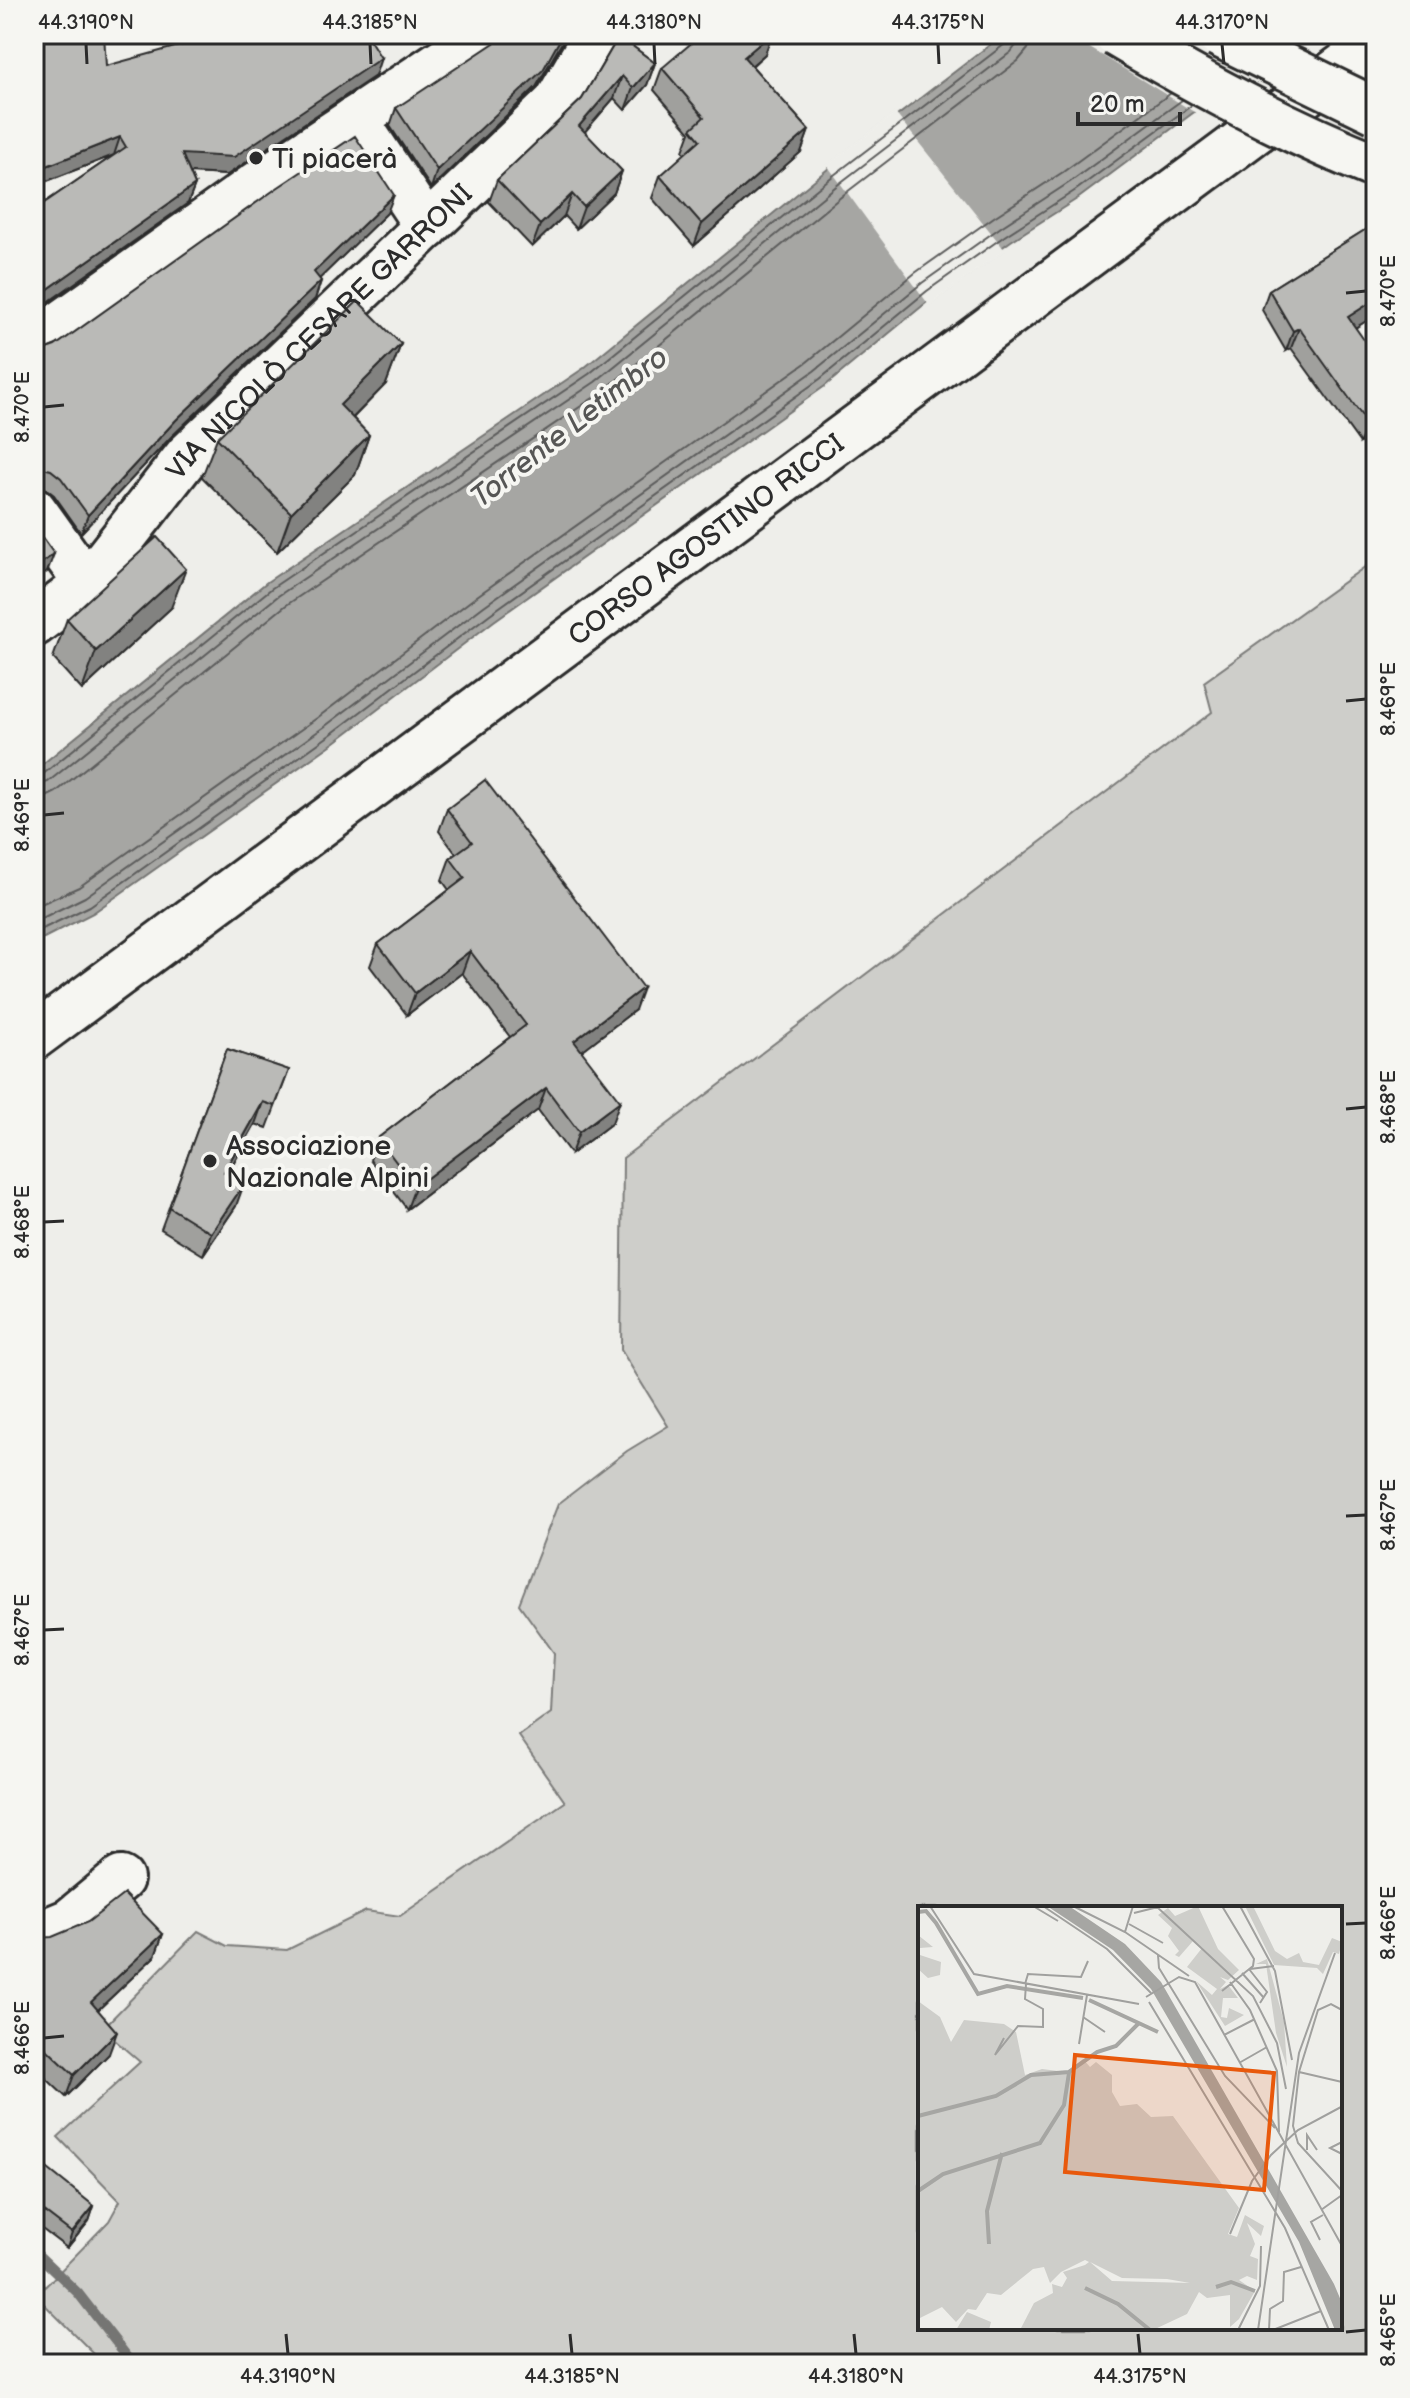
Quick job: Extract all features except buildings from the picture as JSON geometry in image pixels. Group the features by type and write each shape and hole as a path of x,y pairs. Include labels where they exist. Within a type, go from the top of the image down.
{"main road":[{"path":"34,343 256,185 483,34"},
{"name":"VIA NICOLÒ CESARE GARRONI","path":"34,624 87,584 187,456 556,103 596,34"},
{"path":"1116,34 1204,87 1323,145 1376,166"},
{"path":"1218,34 1376,111"},
{"name":"CORSO AGOSTINO RICCI","path":"34,1037 1376,42"},
{"path":"355,119 427,227"},
{"path":"34,510 87,584"},
{"path":"34,1936 70,1921 121,1879"}],"shaded area":[{"path":"1376,559 1376,2364 104,2364 36,2296 109,2221 120,2201 58,2137 140,2062 102,2029 198,1931 227,1946 287,1950 366,1911 400,1916 565,1802 519,1736 551,1713 554,1653 519,1604 558,1504 627,1451 668,1426 621,1350 623,1158 1212,712 1204,682"}],"water":[{"name":"Torrente Letimbro","path":"1004,34 1299,34 1080,197 1011,241 932,298 825,386 494,621 335,742 93,913 34,943 34,771 267,582 584,368 829,168"}],"pier":[{"path":"1067,34 1265,34 1289,47 1199,115"},
{"path":"895,113 1005,250 929,305 827,165"}],"waterway":[{"path":"34,2251 78,2293 133,2364"}],"place":[{"name":"Ti piacerà","path":"256,158"},
{"name":"Associazione Nazionale Alpini","path":"210,1161"}]}
